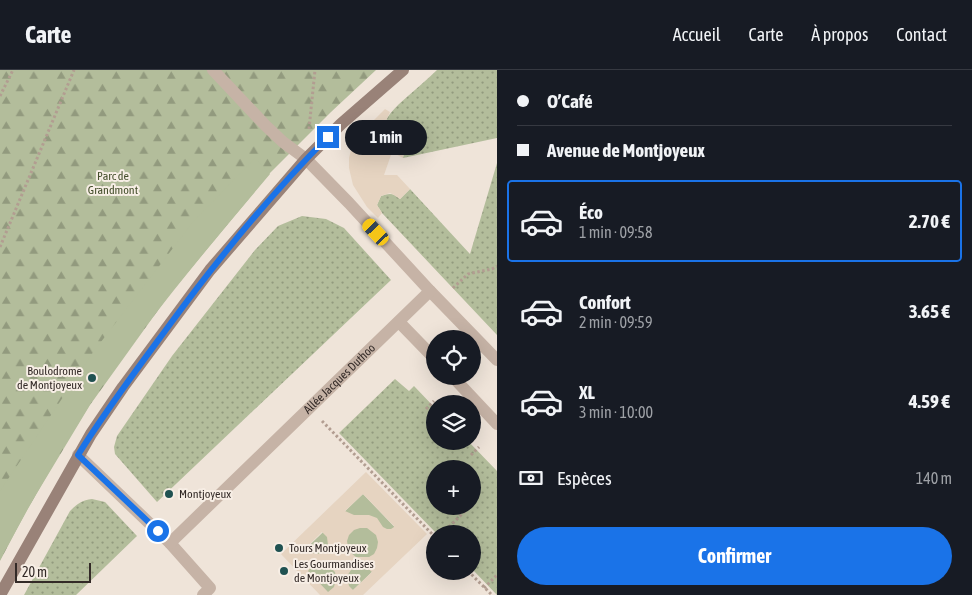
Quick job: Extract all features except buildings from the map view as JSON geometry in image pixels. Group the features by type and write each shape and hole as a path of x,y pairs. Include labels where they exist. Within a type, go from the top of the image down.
{"street":[{"path":"213,70 266,126 306,159 497,360"},
{"path":"0,594 78,455 123,386 210,270 306,159 341,124 403,70"},
{"name":"Allée Jacques Duthoo","path":"170,543 430,290"},
{"path":"399,322 426,350"},
{"path":"460,385 497,424"},
{"path":"78,455 170,543 210,593"}],"path":[{"path":"0,96 13,70"},
{"path":"0,247 74,70"},
{"path":"306,159 315,70"},
{"path":"451,290 468,274 492,269 497,266"},
{"path":"309,408 426,530"},
{"path":"471,455 476,450"},
{"path":"451,525 461,515"},
{"path":"484,588 497,575"},
{"path":"476,580 492,595"}],"green space":[{"name":"Parc de Grandmont","path":"0,70 376,70 270,173 169,295 90,405 28,508 0,561"},
{"path":"437,70 497,70 497,138 403,158 404,152 393,145 387,138 384,131 385,124 393,110"},
{"name":"Boulodrome de Montjoyeux","path":"255,158 270,174 176,287 131,346 89,406 0,560 0,491 94,351 193,222"},
{"path":"497,163 497,335 382,213 377,205 381,196 391,194 400,199 410,189 470,254"},
{"path":"302,216 326,219 344,228 391,280 157,502 115,454 114,447 117,436 172,356 255,250 278,226"},
{"path":"395,379 409,391 414,386 426,399 426,450 477,450 497,471 497,595 481,578 481,525 428,525 339,433"},
{"path":"363,494 406,539 348,595 330,595 295,559"},
{"path":"92,499 105,502 137,536 76,595 24,595 70,511 85,500"}],"shaded area":[{"path":"385,109 390,112 384,125 386,138 393,146 404,152 403,158 392,152 384,175 397,175 410,189 400,199 390,193 381,196 377,205 382,213 378,218 367,207 353,185 349,158 357,137"},
{"path":"366,472 426,535 363,595 320,595 281,554","holes":["363,494 394,526 394,527 387,529 383,527 377,518 369,515 354,515 345,511","367,528 376,535 377,548 374,554 369,557 356,557 348,547 349,535 354,530","322,532 327,537 328,545 325,551 318,554 312,553 306,548","313,565 329,566 335,572 334,587 328,592 308,571","364,565 372,572 353,590 349,586 347,576 353,567"]}],"place":[{"name":"Boulodrome de Montjoyeux","path":"92,378"},
{"name":"Montjoyeux","path":"169,494"},
{"name":"Tours Montjoyeux","path":"279,548"},
{"name":"Les Gourmandises de Montjoyeux","path":"284,571"}],"route":[{"path":"158,531 78,455 123,386 210,270 280,188 328,137"}]}
